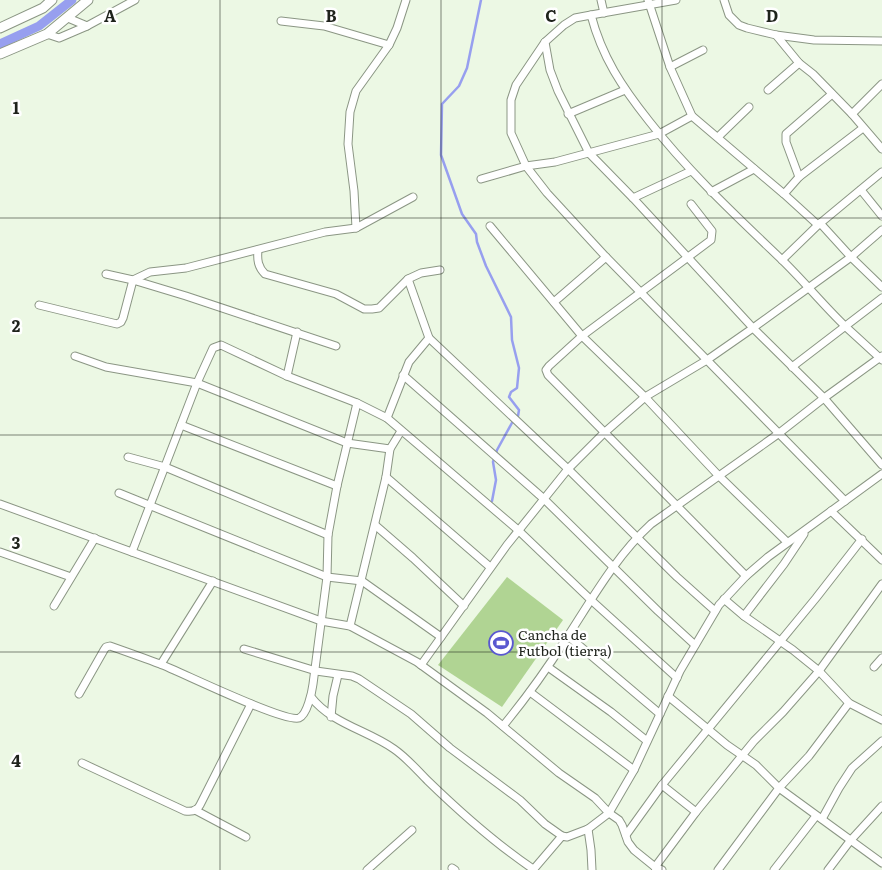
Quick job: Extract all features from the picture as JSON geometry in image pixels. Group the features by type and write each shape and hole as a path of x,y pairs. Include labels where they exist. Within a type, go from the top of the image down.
{"street":[{"path":"0,28 43,8 52,0"},
{"path":"0,54 47,34 88,0"},
{"path":"47,34 59,38 87,26 135,0"},
{"path":"356,228 348,144 350,112 356,90 389,45 406,0"},
{"path":"601,0 604,13"},
{"path":"676,0 648,2 575,18 545,42 516,85 511,100 511,133 526,166 547,193 606,257 845,501"},
{"path":"724,0 730,15 739,25 776,35 814,40 881,38"},
{"path":"648,2 670,67 692,116 819,224 882,287"},
{"path":"503,726 548,667 591,600 637,537 718,475 778,434 824,398 881,358 845,326 782,260 691,171 659,134 625,90 606,58 597,38 591,15"},
{"path":"68,18 87,26"},
{"path":"281,21 324,26 389,45"},
{"path":"776,35 799,63 813,74 882,148"},
{"path":"545,42 550,70 568,114 589,153 753,328 824,398 882,465"},
{"path":"670,67 704,50"},
{"path":"768,90 799,63"},
{"path":"852,114 882,84"},
{"path":"568,114 625,90"},
{"path":"799,178 786,142 786,134 832,94"},
{"path":"718,137 750,106"},
{"path":"481,179 526,166 555,162 659,134 692,116"},
{"path":"784,194 799,178 863,128"},
{"path":"712,192 754,169"},
{"path":"633,198 691,171"},
{"path":"782,260 819,224 882,172"},
{"path":"861,190 882,216"},
{"path":"39,305 117,324 122,322 134,280 150,272 186,268 325,232 356,228 413,197"},
{"path":"691,204 712,231 711,240 582,336 546,370 548,375 604,433 746,576"},
{"path":"490,226 582,336 645,397 718,475 787,542"},
{"path":"421,665 518,530 568,469 604,433 645,397 707,360 753,328 882,230"},
{"path":"258,250 257,259 260,268 265,274 336,294 364,309 379,308 408,279 440,270"},
{"path":"554,302 606,257"},
{"path":"106,274 134,280 336,346"},
{"path":"408,279 429,338 568,469 677,577 715,610"},
{"path":"792,367 882,298"},
{"path":"287,376 297,332"},
{"path":"387,418 409,362 429,338"},
{"path":"132,552 197,383 213,348 221,345 287,376 356,403 387,418 518,530 591,600 677,678"},
{"path":"75,356 106,367 197,383 347,443 390,449"},
{"path":"403,375 544,499 658,611 696,644"},
{"path":"79,694 106,646 110,646 161,664 251,704 289,717 299,718 303,715 311,697 316,672 320,621 327,577 328,535 356,403"},
{"path":"181,425 337,486"},
{"path":"350,626 386,477 390,449 401,431"},
{"path":"128,457 165,467 328,535"},
{"path":"244,649 316,672 352,676 359,679 411,714 471,765 520,800 545,824 562,836 567,837 588,829 609,813 634,770 677,678 715,610 724,599 746,576 787,542 882,474"},
{"path":"386,477 490,567"},
{"path":"119,493 327,577 362,580 441,637"},
{"path":"0,504 320,621 350,626 421,665 503,726 559,773 595,798 609,813 619,820 634,850 655,868 662,870"},
{"path":"831,511 882,560"},
{"path":"375,525 464,606"},
{"path":"744,616 784,564 806,530"},
{"path":"54,606 95,538"},
{"path":"626,835 662,785 862,539"},
{"path":"0,552 71,577"},
{"path":"161,664 212,581"},
{"path":"655,868 696,812 742,756 819,671 882,584"},
{"path":"724,599 819,671 849,703 882,720"},
{"path":"568,636 660,714"},
{"path":"874,667 882,658"},
{"path":"548,667 611,712 647,741"},
{"path":"331,717 338,675"},
{"path":"530,692 634,770"},
{"path":"668,696 708,730 756,765 779,788 882,863"},
{"path":"311,697 331,717 394,749 412,763 428,780 508,852 533,870 562,836"},
{"path":"718,870 779,788 809,756 849,703"},
{"path":"82,763 190,812 200,805 251,704"},
{"path":"774,870 819,817 852,768 882,741"},
{"path":"662,785 696,812"},
{"path":"828,870 850,841 882,806"},
{"path":"194,810 246,837"},
{"path":"588,829 592,870"},
{"path":"367,870 412,830"}],"green space":[{"name":"Cancha de Futbol (tierra)","path":"507,577 563,620 502,707 438,665"}],"waterway":[{"path":"0,44 39,26 72,0"},
{"path":"481,0 467,68 459,86 442,104 441,155 462,214 476,234 486,266 511,317 512,340 519,368 517,388 511,392 509,397 519,410 518,416 513,421 497,450 493,462 496,480 492,501"}],"place":[{"name":"Cancha de Futbol (tierra)","path":"501,643"}]}
